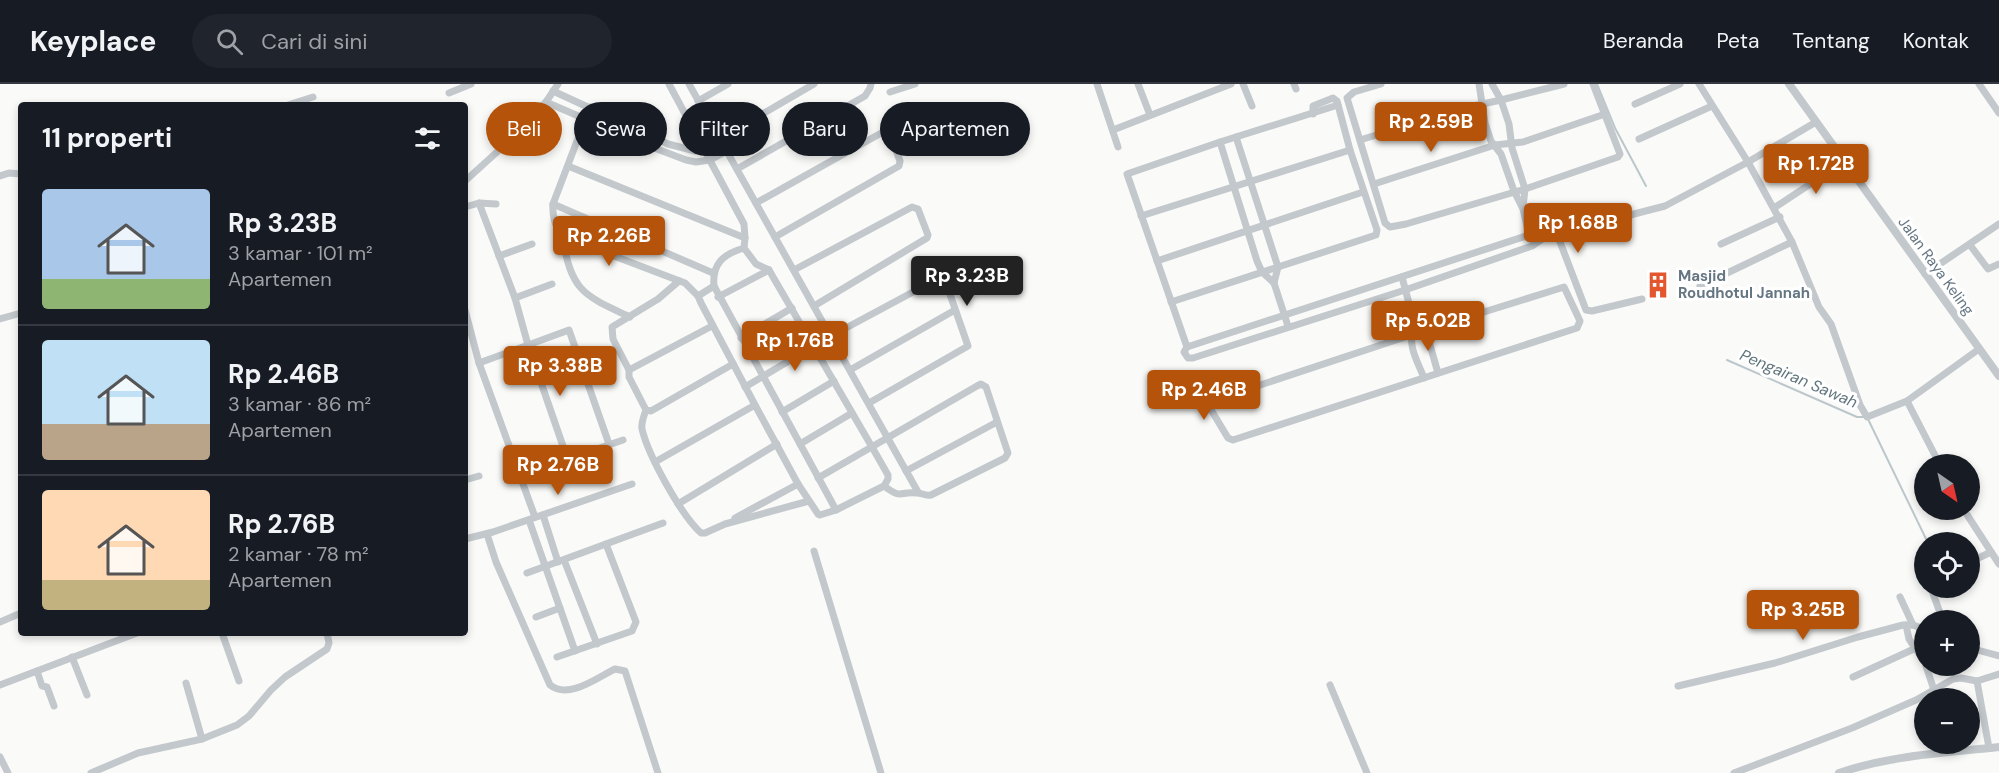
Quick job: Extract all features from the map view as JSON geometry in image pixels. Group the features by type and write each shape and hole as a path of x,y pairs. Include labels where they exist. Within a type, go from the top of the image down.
{"street":[{"path":"449,93 471,84"},
{"path":"546,102 558,84"},
{"path":"669,84 679,102"},
{"path":"689,84 698,100 728,84"},
{"path":"770,110 814,84"},
{"path":"737,168 865,96 871,84"},
{"path":"890,92 915,84"},
{"path":"1106,84 1097,86 1119,147"},
{"path":"1138,84 1150,116"},
{"path":"1113,129 1231,84"},
{"path":"1243,84 1252,106"},
{"path":"1381,84 1354,92 1347,98 1385,223 1390,227 1524,189 1618,157 1620,154 1593,84"},
{"path":"1479,84 1480,105 1488,135 1501,154 1523,209 1532,246"},
{"path":"1492,84 1501,100 1509,124 1524,189 1523,209"},
{"path":"1360,140 1464,108 1564,84"},
{"path":"1635,104 1680,84"},
{"path":"1700,84 1780,217 1820,307 1831,324 1860,405 1867,417 1907,400 1979,349"},
{"name":"Jalan Raya Keling","path":"1789,84 1999,376"},
{"path":"1979,84 1999,112"},
{"path":"553,91 577,102"},
{"path":"297,102 313,97"},
{"path":"1171,302 1376,235 1377,230 1350,150 1336,99 1315,105 1313,114 1220,142 1127,174 1158,261 1171,302 1187,347"},
{"path":"1639,139 1712,106"},
{"path":"1374,184 1495,145 1523,141 1605,114"},
{"path":"1545,237 1529,235 1285,314 1187,347 1184,350 1185,356 1193,358 1405,290 1532,246 1545,237 1665,206 1748,162 1816,122"},
{"path":"756,203 883,132 890,135 900,161 899,166 775,237"},
{"path":"1236,137 1266,224 1278,267 1274,283"},
{"path":"1220,142 1262,272 1274,283 1288,326"},
{"path":"574,149 553,204 552,216 562,236 567,264 589,298 630,317"},
{"path":"1141,216 1350,150"},
{"path":"667,152 696,162 710,160 717,156"},
{"path":"468,178 493,156"},
{"path":"562,236 689,286 698,297 798,484 819,515 836,510 884,486 888,475 792,308 769,270 756,264 744,248 744,224 708,156"},
{"path":"730,156 869,403 887,437 918,492 926,496 938,493 1005,458 1008,453 986,387 981,384 887,437 818,478"},
{"path":"1774,208 1845,161"},
{"path":"568,166 745,238"},
{"path":"0,176 9,173 18,174"},
{"path":"1158,261 1364,192"},
{"path":"468,206 479,202 496,204"},
{"path":"479,202 515,298 528,345 573,475"},
{"path":"553,204 713,273"},
{"path":"794,270 912,207 918,209 928,235 927,238 814,306"},
{"path":"1721,244 1780,217"},
{"path":"1925,274 1999,224"},
{"path":"1557,234 1586,310 1592,311 1642,298"},
{"path":"1700,286 1792,242"},
{"path":"499,256 532,244"},
{"path":"1970,245 1988,269 1999,264"},
{"path":"744,248 733,251 723,259 713,273 714,286 836,510"},
{"path":"718,297 769,270"},
{"path":"745,387 831,336 939,277 945,280 968,342 966,348 869,403"},
{"path":"1402,277 1415,326 1410,336 1411,344 1424,378"},
{"path":"679,281 669,291 612,327 611,331 629,370 629,377 646,410 642,420 642,429 678,504 701,533 705,533 798,484"},
{"path":"515,298 552,284"},
{"path":"698,297 714,286"},
{"path":"1564,287 1580,321 1577,328 1233,440 1228,438 1210,408 1211,402 1218,399 1410,336 1564,287"},
{"path":"741,338 792,308"},
{"path":"850,370 955,310"},
{"path":"0,319 18,314"},
{"path":"468,321 479,363 536,517 561,561 597,644"},
{"path":"629,370 712,326"},
{"path":"1415,326 1428,338 1438,373"},
{"path":"479,363 570,331 609,444"},
{"path":"646,410 651,411 733,364"},
{"path":"782,412 834,381"},
{"path":"1907,400 1934,454"},
{"path":"656,462 755,405"},
{"path":"800,444 852,413"},
{"path":"906,471 997,422"},
{"path":"568,459 623,440"},
{"path":"678,504 777,444"},
{"path":"468,479 479,476"},
{"path":"468,538 487,534 632,484"},
{"path":"884,486 899,495 918,492"},
{"path":"725,524 809,501"},
{"path":"536,517 545,567 575,651"},
{"path":"1970,520 1999,564"},
{"path":"527,573 663,523"},
{"path":"487,534 496,562 550,685 562,690 585,685 615,669 625,671 658,773"},
{"path":"557,657 632,631 636,622 606,544"},
{"path":"814,551 881,773"},
{"path":"1980,557 1991,552"},
{"path":"1900,597 1909,627 1909,639 1914,645"},
{"path":"536,617 560,608"},
{"path":"0,622 18,614"},
{"path":"1678,686 1775,663 1858,637 1914,628"},
{"path":"0,685 129,636"},
{"path":"223,636 238,681"},
{"path":"91,773 138,753 202,739 237,725 249,716 277,684 327,649 328,636"},
{"path":"1853,676 1914,649"},
{"path":"1980,651 1999,656"},
{"path":"72,657 87,695"},
{"path":"37,671 42,686 46,687 54,706"},
{"path":"1734,773 1852,728 1932,687 1953,679 1977,681 1999,674"},
{"path":"1929,676 1932,687"},
{"path":"1839,773 1897,759 1963,749 1994,748 1977,681"},
{"path":"186,683 202,739"},
{"path":"1330,685 1367,773"},
{"path":"0,758 8,773"}],"waterway":[{"path":"1597,84 1615,128 1646,186"},
{"name":"Pengairan Sawah","path":"1727,360 1857,417 1867,417 1923,532"}],"place":[{"name":"Masjid Roudhotul Jannah","path":"1658,285"}]}
